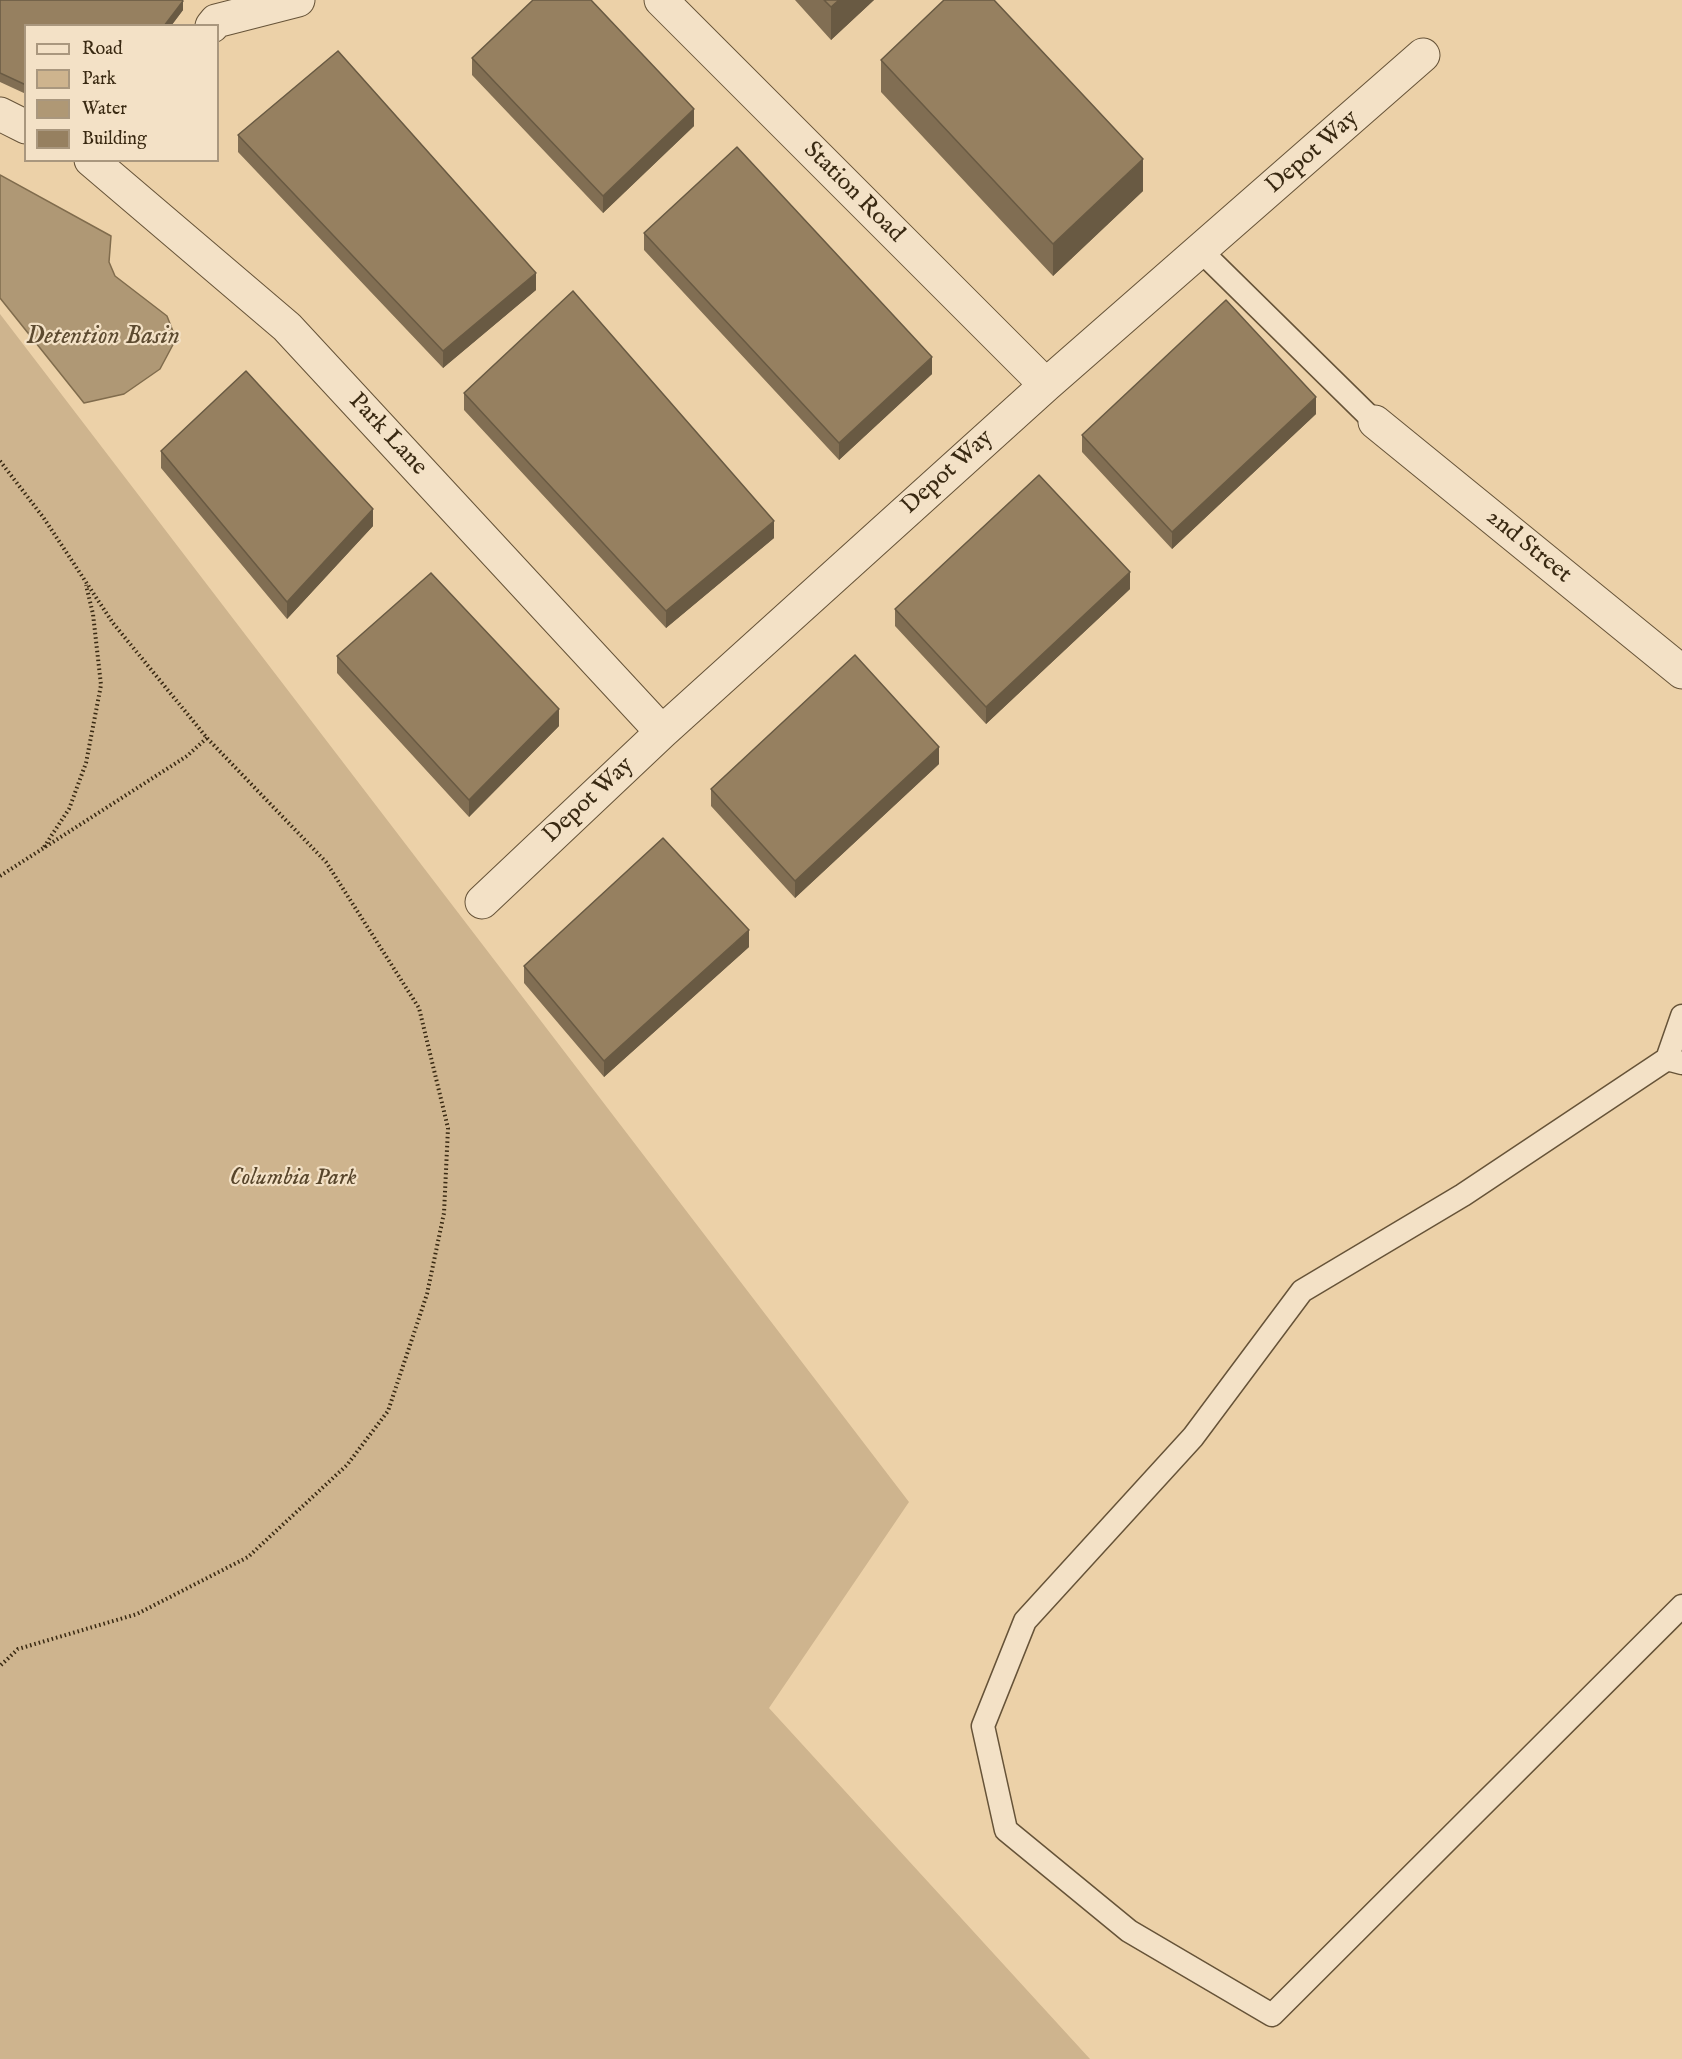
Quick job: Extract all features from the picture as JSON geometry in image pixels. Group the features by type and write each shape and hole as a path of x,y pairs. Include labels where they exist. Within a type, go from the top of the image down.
{"street":[{"path":"214,24 248,5 298,0"},
{"name":"Station Road","path":"661,0 1046,385"},
{"name":"Depot Way","path":"482,902 662,732 1046,385 1424,55"},
{"path":"0,114 24,126"},
{"name":"Park Lane","path":"94,162 287,327 662,732"},
{"name":"2nd Street","path":"1375,422 1682,672"}],"lane":[{"path":"1201,251 1375,422"},
{"path":"1682,1016 1675,1061 1463,1195 1302,1291 1193,1437 1025,1621 983,1726 1006,1830 1129,1931 1272,2014 1682,1606"}],"path":[{"path":"0,461 44,517 112,623 207,738 326,862 419,1008 448,1128 444,1213 427,1294 388,1411 347,1465 248,1557 137,1614 18,1649 0,1666"},
{"path":"45,847 69,809 86,763 101,685 93,614 86,583"},
{"path":"0,876 187,756 207,738"}],"green space":[{"name":"Columbia Park","path":"0,314 909,1502 769,1708 1090,2059 0,2059"}],"water":[{"name":"Detention Basin","path":"0,175 111,236 109,262 115,276 167,316 176,339 160,369 124,394 84,403 0,298"}],"building":[{"path":"0,0 183,1 166,24 24,24 24,84 0,73"},
{"path":"533,0 591,0 694,109 603,196 472,58"},
{"path":"824,0 839,0 831,7"},
{"path":"944,0 994,0 1143,159 1053,244 881,60"},
{"path":"338,51 536,273 443,351 238,135"},
{"path":"737,147 932,357 839,443 644,233"},
{"path":"573,291 774,521 666,611 464,393"},
{"path":"1226,300 1316,397 1172,532 1082,435"},
{"path":"246,371 373,509 287,602 161,451"},
{"path":"1039,475 1130,572 986,707 895,609"},
{"path":"431,573 559,709 469,800 337,656"},
{"path":"855,655 939,747 795,881 711,789"},
{"path":"663,838 749,930 604,1061 524,966"}]}
